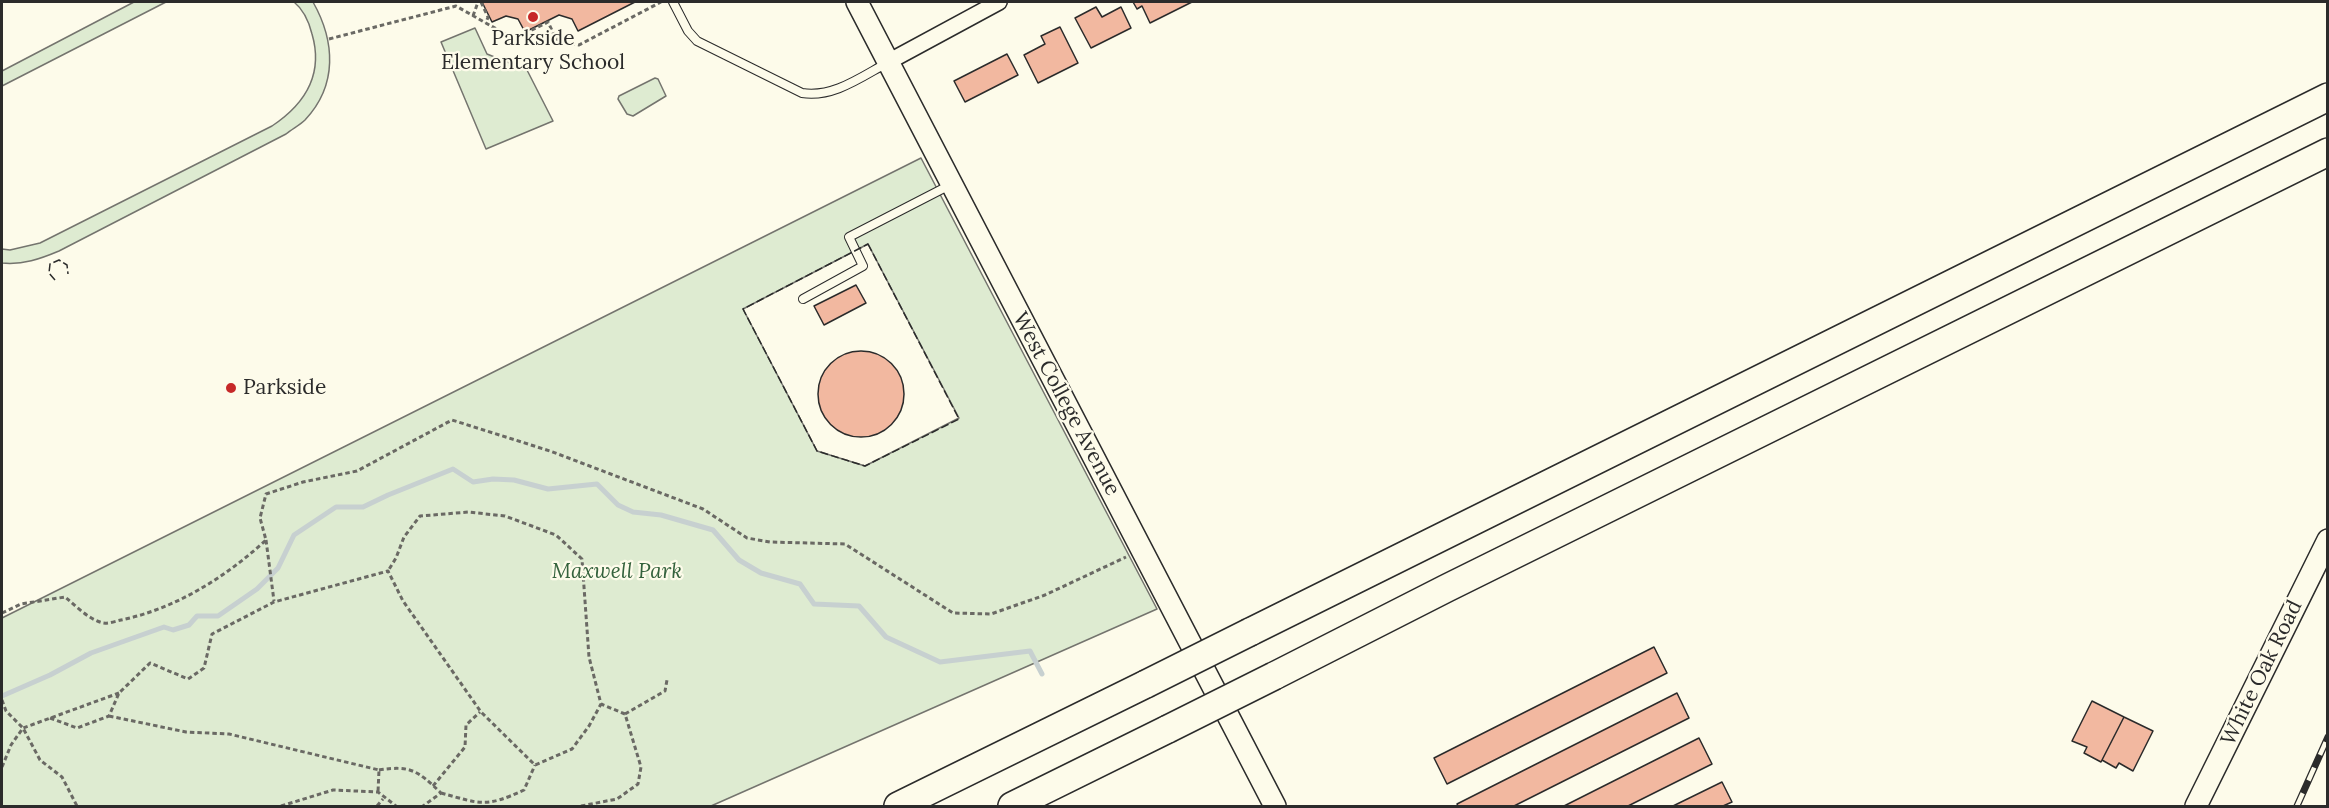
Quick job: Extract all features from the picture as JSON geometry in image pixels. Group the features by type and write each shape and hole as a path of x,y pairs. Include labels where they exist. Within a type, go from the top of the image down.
{"highway":[{"path":"898,807 2328,97"},
{"path":"1012,807 1458,583 2328,152"}],"main road":[{"name":"West College Avenue","path":"857,2 1275,807"},
{"name":"White Oak Road","path":"2196,807 2328,540"}],"street":[{"path":"888,62 999,2"}],"lane":[{"path":"673,2 688,31 697,41 802,93 814,95 827,93 888,62"},
{"path":"802,299 863,266 849,237 951,184"}],"path":[{"path":"473,16 479,2"},
{"path":"479,2 488,17 486,23"},
{"path":"329,39 456,6 514,39 548,22 556,39 579,45 661,2"},
{"path":"274,602 266,540 260,518 266,494 303,482 357,471 452,420 550,451 703,509 747,538 770,542 845,544 953,613 991,614 1045,595 1142,549"},
{"path":"50,718 76,728 109,716 186,732 229,734 379,770 400,766 424,776 441,793 482,804 501,801 524,790 535,765 572,749 589,726 600,704 589,657 582,559 556,535 505,516 468,512 420,516 404,537 388,571 274,602 212,634 204,668 188,679 150,663 119,693 109,716"},
{"path":"2,613 21,604 65,597 83,612 105,623 145,615 195,592 243,561 266,540"},
{"path":"388,571 403,601 481,712 535,765"},
{"path":"600,704 625,714 665,691 668,680"},
{"path":"2,767 11,745 23,728 119,693"},
{"path":"2,700 4,706 23,728 40,760 62,777 77,807"},
{"path":"433,786 465,747 466,726 481,712"},
{"path":"581,807 618,799 638,784 640,767 625,714"},
{"path":"379,770 378,792 396,807"},
{"path":"280,807 333,789 378,792"},
{"path":"423,807 441,793"},
{"path":"376,807 383,798"}],"green space":[{"path":"134,2 166,2 2,86 2,71"},
{"path":"294,2 313,2 326,32 329,47 328,78 316,106 303,122 286,134 59,251 31,261 2,263 2,249 10,250 40,243 272,126 284,117 294,108 309,87 315,63 315,49 309,25 303,12"},
{"path":"475,28 487,54 527,70 553,121 486,149 441,42"},
{"path":"655,78 658,79 666,96 633,116 627,114 618,99 619,96"},
{"name":"Maxwell Park","path":"921,158 1157,609 711,806 2,806 2,618","holes":["868,244 959,418 865,466 817,451 743,309"]}],"building":[{"name":"Parkside Elementary School","path":"482,2 635,2 578,31 572,19 559,15 525,32 518,19 506,16 492,22"},
{"path":"1133,2 1192,2 1150,23 1142,6 1137,9"},
{"path":"1096,7 1102,17 1121,7 1131,28 1091,48 1075,18"},
{"path":"1060,27 1078,63 1038,83 1024,55 1045,44 1041,36"},
{"path":"1007,54 1018,75 965,102 954,81"},
{"path":"856,285 866,303 824,325 814,306"},
{"path":"861,351 885,358 897,370 904,394 897,418 885,430 861,437 837,430 825,418 818,394 825,370 837,358"},
{"path":"1654,647 1667,673 1447,784 1434,758"},
{"path":"1677,693 1689,718 1514,806 1458,806 1457,804"},
{"path":"2092,701 2124,717 2101,762 2084,753 2087,747 2072,741"},
{"path":"2124,717 2153,731 2133,771 2119,763 2116,768 2102,760"},
{"path":"1699,738 1712,764 1628,806 1564,806"},
{"path":"1722,782 1732,802 1723,806 1673,806"}],"waterway":[{"path":"2,696 50,675 91,653 164,627 173,630 189,625 197,616 218,616 257,589 278,568 294,535 336,507 363,507 453,469 473,482 493,479 514,480 548,489 597,484 618,505 633,512 661,515 713,530 739,560 761,573 800,584 814,604 859,606 886,637 940,662 1030,651 1042,674"}],"railway":[{"path":"2297,806 2328,737"}],"fence":[{"path":"868,244 959,419 865,466 817,451 743,309 868,244"},
{"path":"55,280 49,273 50,264 59,260 67,265 68,274"}],"place":[{"name":"Parkside Elementary School","path":"533,17"},
{"name":"Parkside","path":"231,388"}]}
